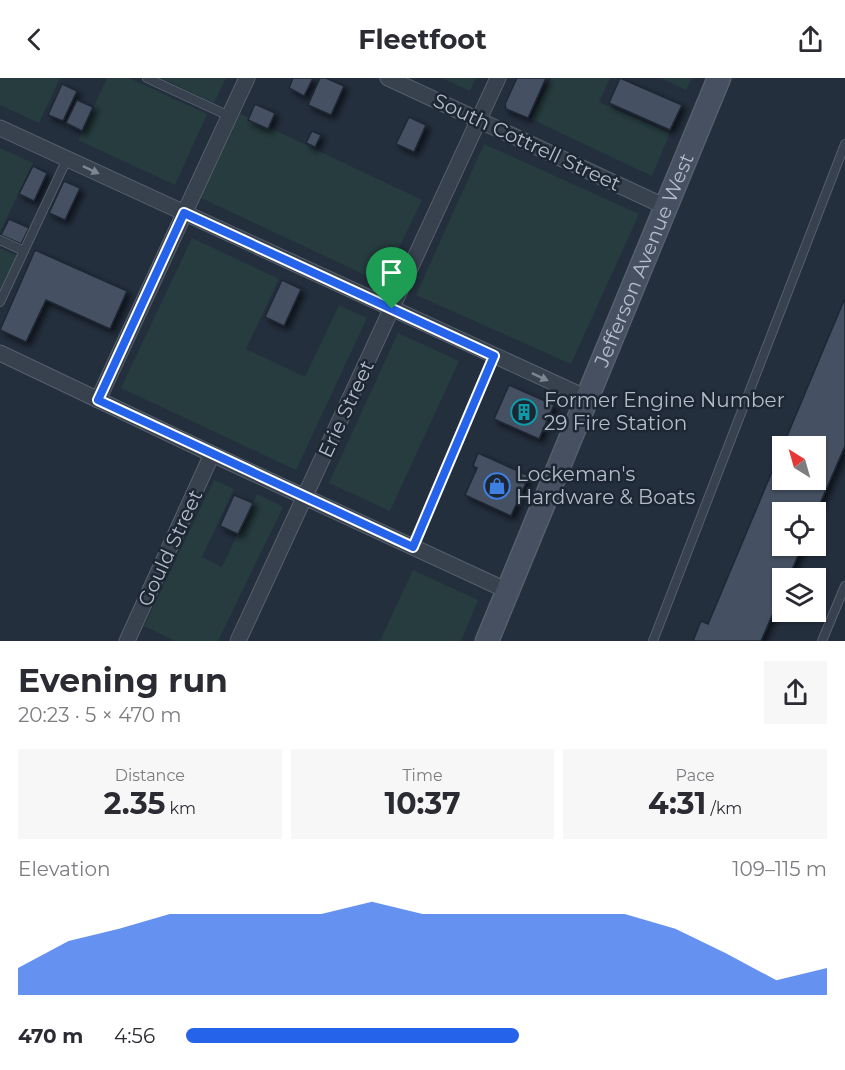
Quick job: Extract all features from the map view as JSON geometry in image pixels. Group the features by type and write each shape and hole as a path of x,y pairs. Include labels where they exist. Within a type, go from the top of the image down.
{"main road":[{"name":"Jefferson Avenue West","path":"487,641 719,78"}],"street":[{"path":"98,400 247,78"},
{"name":"South Cottrell Street","path":"388,78 666,207"},
{"name":"Erie Street","path":"238,641 498,78"},
{"path":"0,128 587,398"},
{"path":"0,353 508,591"},
{"name":"Gould Street","path":"127,641 212,454"}],"lane":[{"path":"147,78 229,116"},
{"path":"653,641 845,144"},
{"path":"0,302 67,159"},
{"path":"0,240 24,251"},
{"path":"413,547 494,356"},
{"path":"822,641 845,586"}],"green space":[{"path":"0,78 60,78 39,123 0,105"},
{"path":"107,78 129,78 207,114 175,185 78,140"},
{"path":"161,78 226,78 214,103"},
{"path":"442,78 476,78 470,91"},
{"path":"551,78 610,78 599,102 670,133 652,176 531,119"},
{"path":"661,78 692,78 686,90"},
{"path":"239,113 422,200 382,283 199,197"},
{"path":"484,144 639,214 571,364 416,295"},
{"path":"0,148 33,163 0,232"},
{"path":"192,238 279,279 246,349 305,377 339,305 367,318 296,470 121,388"},
{"path":"0,248 18,256 0,294"},
{"path":"398,333 459,361 390,511 329,483"},
{"path":"214,480 234,489 202,557 222,567 257,494 283,507 218,641 175,641 144,626"},
{"path":"413,570 478,600 461,641 380,641"}],"building":[{"path":"293,78 313,78 304,96 289,88"},
{"path":"320,78 326,78 344,86 331,115 308,105"},
{"path":"517,78 546,78 528,118 506,109 505,104"},
{"path":"620,78 682,105 670,130 609,103"},
{"path":"62,84 77,91 63,121 48,115"},
{"path":"77,100 93,107 82,131 66,123"},
{"path":"255,104 275,113 268,129 248,120"},
{"path":"409,117 426,125 414,152 396,144"},
{"path":"312,131 321,135 315,147 306,143"},
{"path":"33,166 47,173 34,201 19,194"},
{"path":"64,181 80,188 65,220 49,213"},
{"path":"9,219 29,228 21,244 1,235"},
{"path":"35,250 127,291 110,329 46,300 26,342 0,330"},
{"path":"282,280 301,289 284,326 265,317"},
{"path":"845,298 845,446 826,490 826,436 787,436"},
{"name":"Former Engine Number 29 Fire Station","path":"509,385 554,405 539,439 494,419"},
{"name":"Lockeman's Hardware & Boats","path":"478,453 529,476 511,516 465,495 477,468 473,466"},
{"path":"772,472 772,490 826,490 821,502 772,502 772,556 798,556 793,568 772,568 772,616 761,641 693,641 701,621 708,624"},
{"path":"234,495 253,503 238,534 220,526"}],"place":[{"name":"Former Engine Number 29 Fire Station","path":"524,412"},
{"name":"Lockeman's Hardware & Boats","path":"497,486"}],"route":[{"path":"184,213 392,309 494,356 413,547 98,400 184,213"}]}
